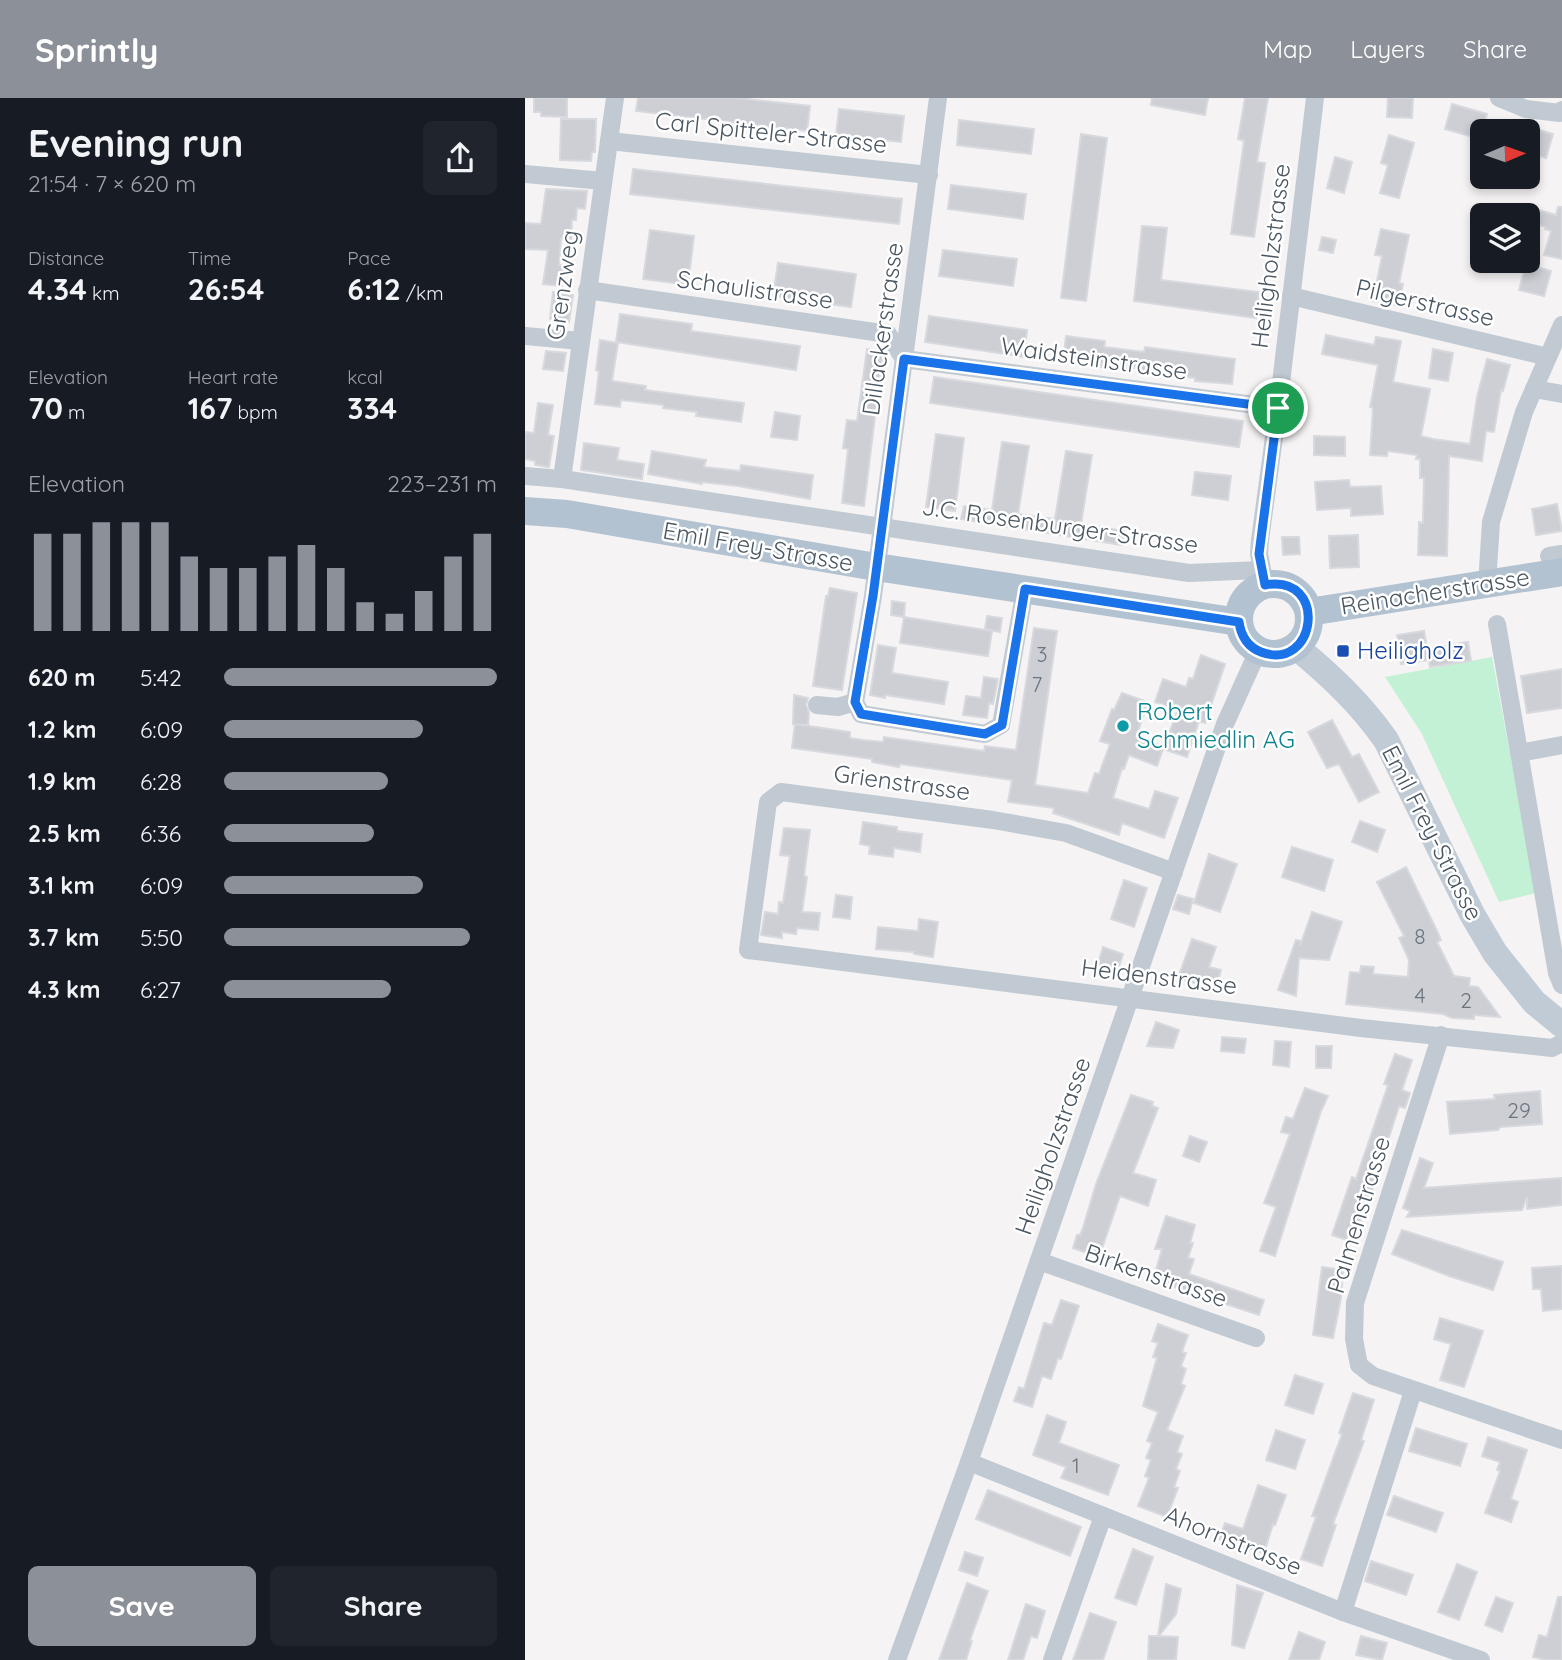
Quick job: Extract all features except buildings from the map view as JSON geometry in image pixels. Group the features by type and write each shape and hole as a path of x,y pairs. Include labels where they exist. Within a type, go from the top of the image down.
{"main road":[{"name":"Emil Frey-Strasse","path":"525,511 567,514 876,566 1239,622"},
{"name":"Reinacherstrasse","path":"1309,612 1487,584 1558,561"},
{"path":"1263,577 1293,589 1309,612 1308,630 1296,647 1281,654 1258,651 1244,637 1239,622 1240,609 1263,577"}],"street":[{"name":"Grenzweg","path":"562,479 615,98"},
{"name":"Dillackerstrasse","path":"855,702 873,596 938,98"},
{"name":"Heiligholzstrasse","path":"1263,577 1260,540 1315,98"},
{"path":"1499,98 1526,109 1560,113 1562,110"},
{"name":"Carl Spitteler-Strasse","path":"609,141 929,175"},
{"path":"525,174 603,181"},
{"name":"Schaulistrasse","path":"587,290 888,334 904,359"},
{"name":"Pilgerstrasse","path":"1290,296 1548,357"},
{"path":"1487,584 1490,522 1524,412 1562,325"},
{"path":"525,336 580,341"},
{"name":"Waidsteinstrasse","path":"904,359 1278,408"},
{"path":"1534,389 1562,394"},
{"name":"J.C. Rosenburger-Strasse","path":"525,475 881,525 1189,573 1263,577"},
{"path":"817,705 838,707 855,702 861,714 985,734 1002,725 1025,589"},
{"path":"1497,624 1557,973 1562,985"},
{"name":"Emil Frey-Strasse","path":"1296,647 1336,681 1371,719 1386,740 1472,914 1495,953 1534,1002 1562,1024"},
{"name":"Heiligholzstrasse","path":"897,1660 969,1462 1225,724 1258,651"},
{"path":"1519,752 1562,745"},
{"name":"Grienstrasse","path":"748,950 768,802 781,792 993,820 1066,833 1174,872"},
{"name":"Heidenstrasse","path":"748,950 1361,1028 1552,1048 1562,1042"},
{"name":"Palmenstrasse","path":"1441,1035 1355,1303 1354,1339 1359,1365 1373,1377 1562,1440"},
{"name":"Birkenstrasse","path":"1039,1261 1256,1338"},
{"path":"1343,1612 1413,1391"},
{"name":"Ahornstrasse","path":"969,1462 1343,1612 1481,1660"},
{"path":"1052,1660 1103,1516"}],"green space":[{"path":"1492,657 1536,893 1499,902 1422,734 1385,677"}],"place":[{"name":"Heiligholz","path":"1343,651"},
{"name":"Robert Schmiedlin AG","path":"1123,726"}],"route":[{"path":"904,359 1278,408 1259,554 1265,585 1276,584 1293,589 1309,612 1309,626 1304,639 1296,647 1281,654 1258,651 1244,637 1239,622 1025,589 1002,725 985,734 861,714 855,702 873,596 904,359"}]}
